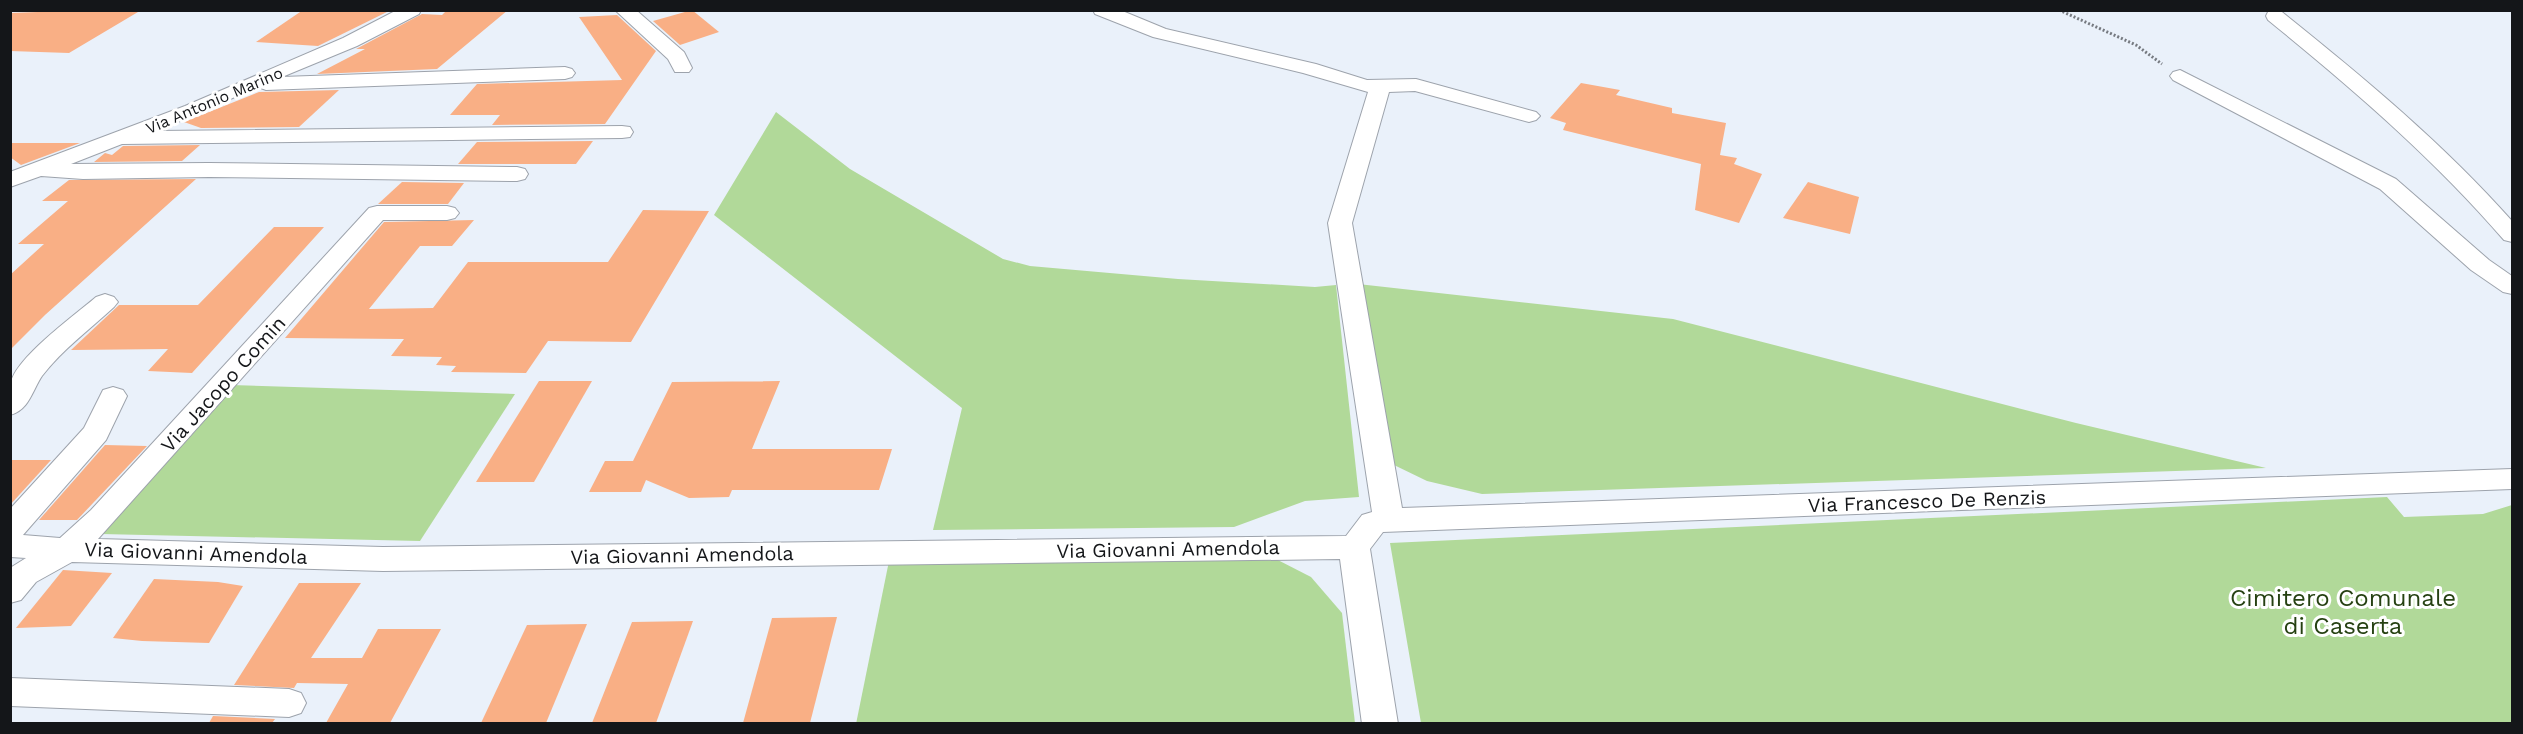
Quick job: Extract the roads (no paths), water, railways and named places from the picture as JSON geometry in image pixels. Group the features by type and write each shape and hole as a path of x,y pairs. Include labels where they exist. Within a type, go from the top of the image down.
{"street":[{"name":"Via Antonio Marino","path":"10,180 192,110 395,21 412,10"},
{"path":"624,10 677,56 682,68"},
{"path":"1102,10 1160,33 1373,85 1416,85 1529,116"},
{"path":"2275,16 2406,126 2474,189 2512,235"},
{"path":"248,84 315,84 565,73"},
{"path":"2180,76 2388,184 2480,265 2512,287"},
{"path":"1373,85 1340,223 1389,520"},
{"path":"123,138 622,132"},
{"path":"38,169 83,172 209,170 517,174"},
{"name":"Via Jacopo Comin","path":"10,591 25,573 67,550 102,518 377,213 447,213"},
{"path":"10,406 18,399 27,378 47,355 105,302"},
{"path":"10,528 96,433 113,396"},
{"name":"Via Francesco De Renzis","path":"1354,547 1373,523 1389,520 2512,479"},
{"name":"Via Giovanni Amendola","path":"10,545 67,550 383,559 1354,547"},
{"path":"1354,547 1380,723"},
{"path":"10,692 289,703"}],"park label":[{"name":"Cimitero Comunale di Caserta","path":"2343,612"}]}
